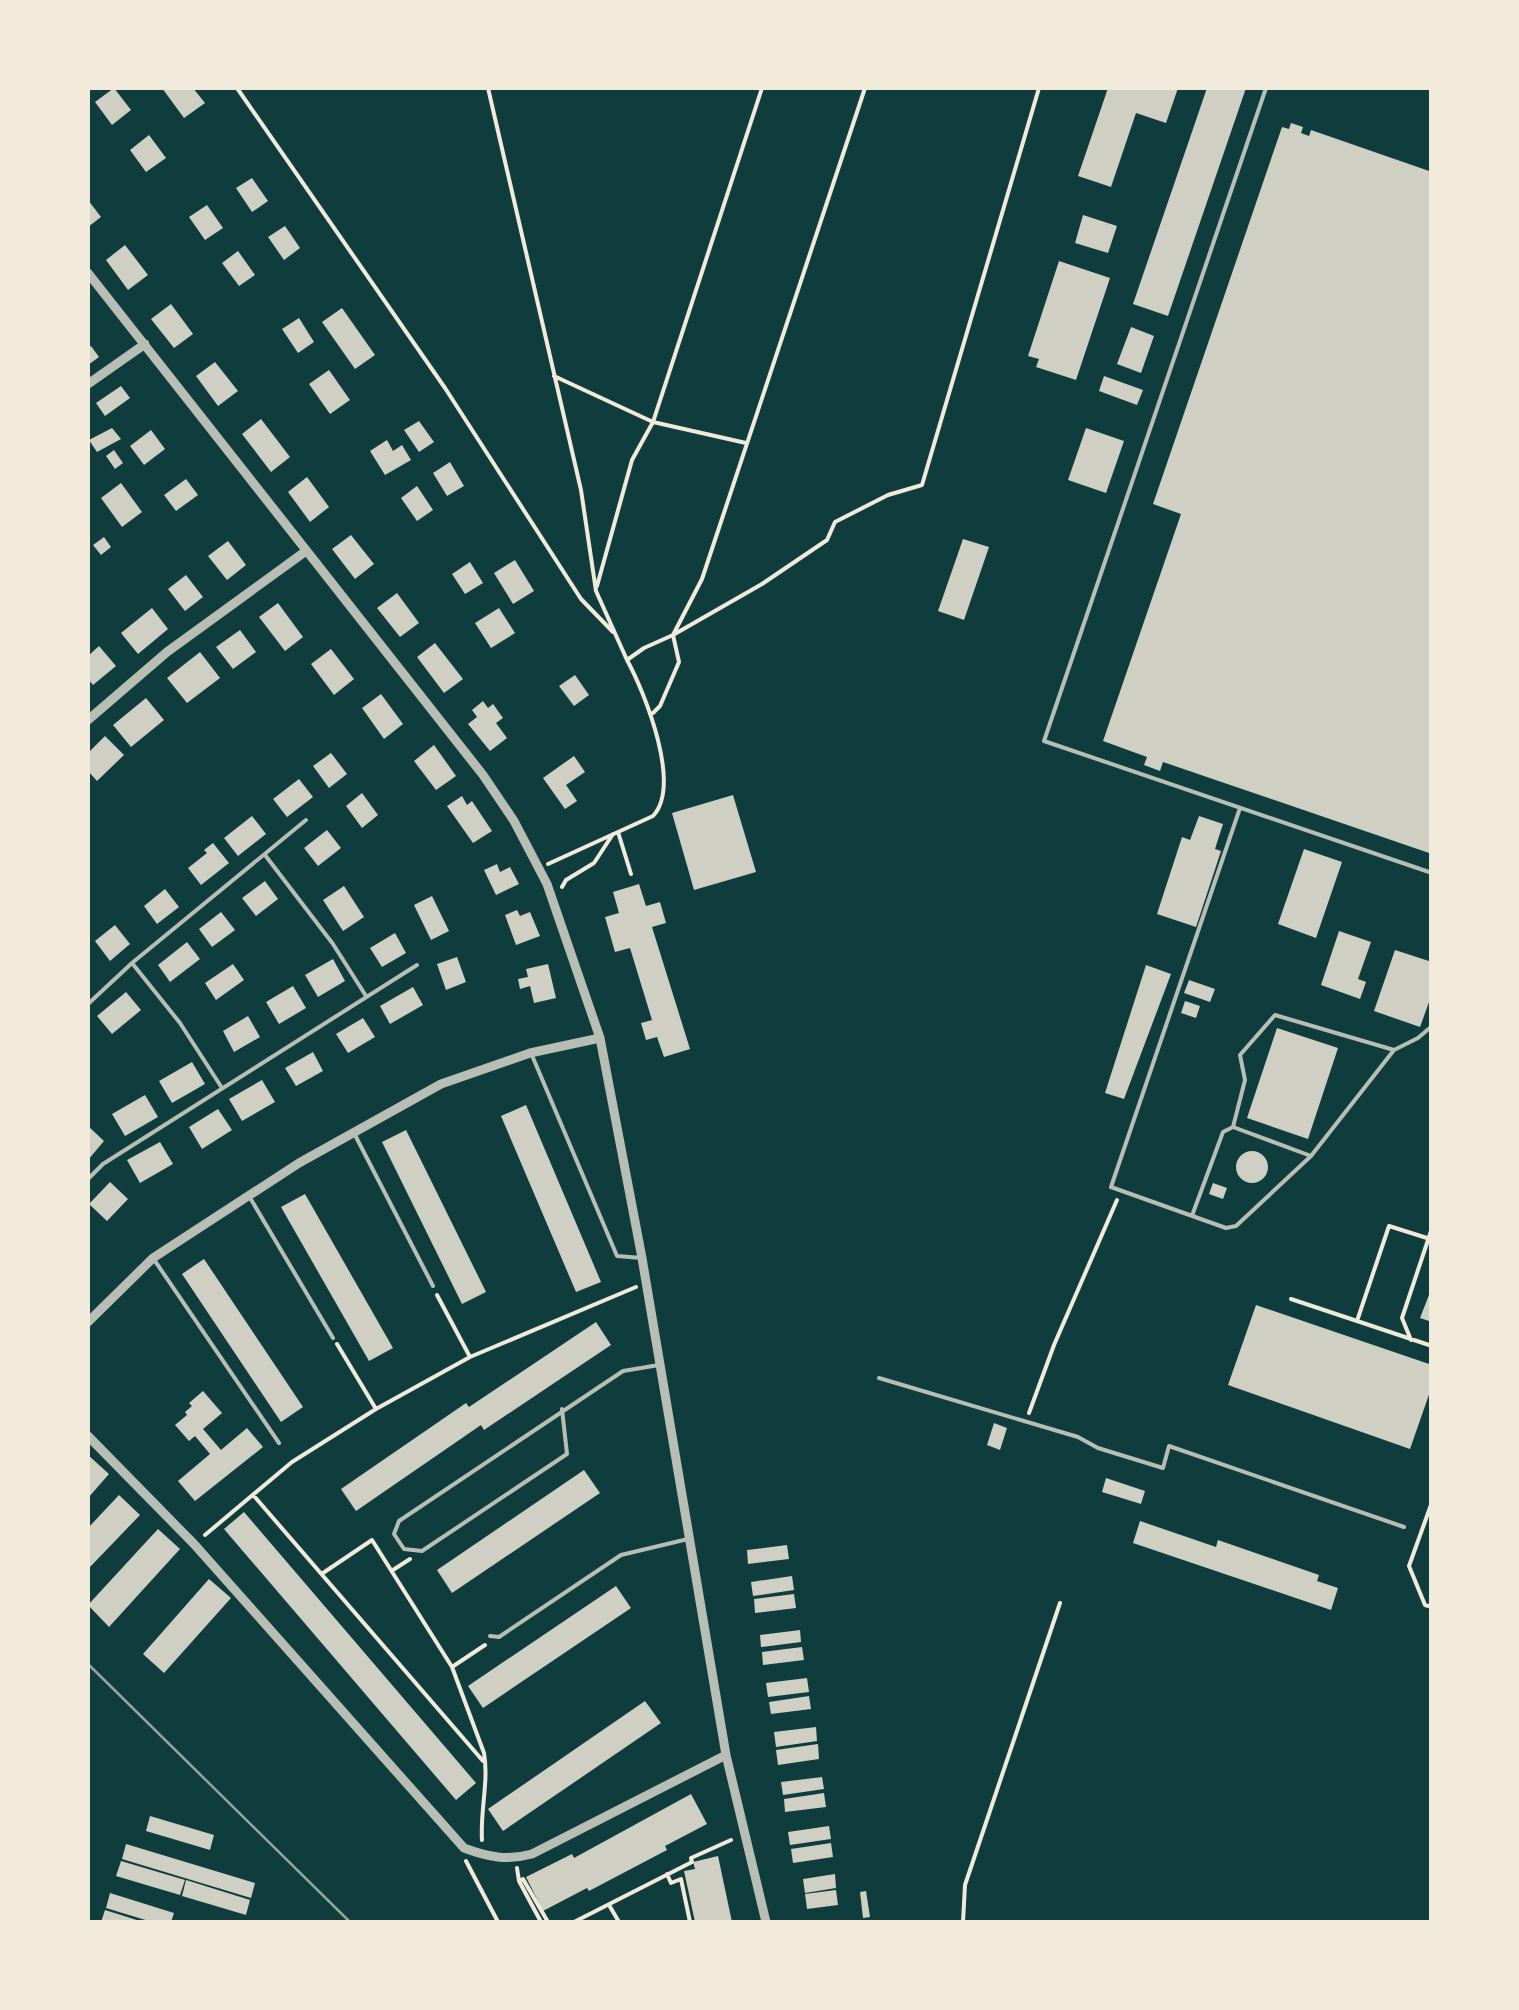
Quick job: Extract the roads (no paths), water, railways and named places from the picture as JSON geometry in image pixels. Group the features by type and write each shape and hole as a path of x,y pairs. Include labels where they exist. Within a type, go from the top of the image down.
{"street":[{"path":"88,273 482,775 514,821 558,910 600,1038 642,1258 726,1755 766,1922"},
{"path":"88,384 144,344"},
{"path":"88,720 182,641 306,550"},
{"path":"88,1322 153,1258 354,1132 441,1084 530,1053 600,1038"},
{"path":"88,1436 194,1544 464,1848 514,1859 532,1854 726,1755"}],"lane":[{"path":"1266,88 1044,740 1432,873"},
{"path":"1240,808 1111,1187 1226,1228 1236,1226 1311,1156 1394,1050 1432,1026"},
{"path":"88,1004 132,962 306,820"},
{"path":"265,855 333,944 366,996"},
{"path":"132,962 180,1023 222,1088"},
{"path":"88,1180 103,1164 417,965"},
{"path":"1233,1127 1245,1080 1240,1055 1275,1015 1394,1050"},
{"path":"530,1053 618,1256 642,1258"},
{"path":"1192,1213 1223,1132 1233,1127 1311,1156"},
{"path":"354,1132 433,1286"},
{"path":"249,1196 333,1338"},
{"path":"153,1258 278,1443"},
{"path":"562,1409 567,1454 422,1552 404,1549 394,1534 399,1522 562,1409 623,1370 659,1365"},
{"path":"879,1378 1078,1437 1098,1448 1162,1468 1169,1446 1404,1527"},
{"path":"490,1636 499,1636 621,1555 688,1539"}],"tram line":[{"path":"88,1664 350,1922"}]}
